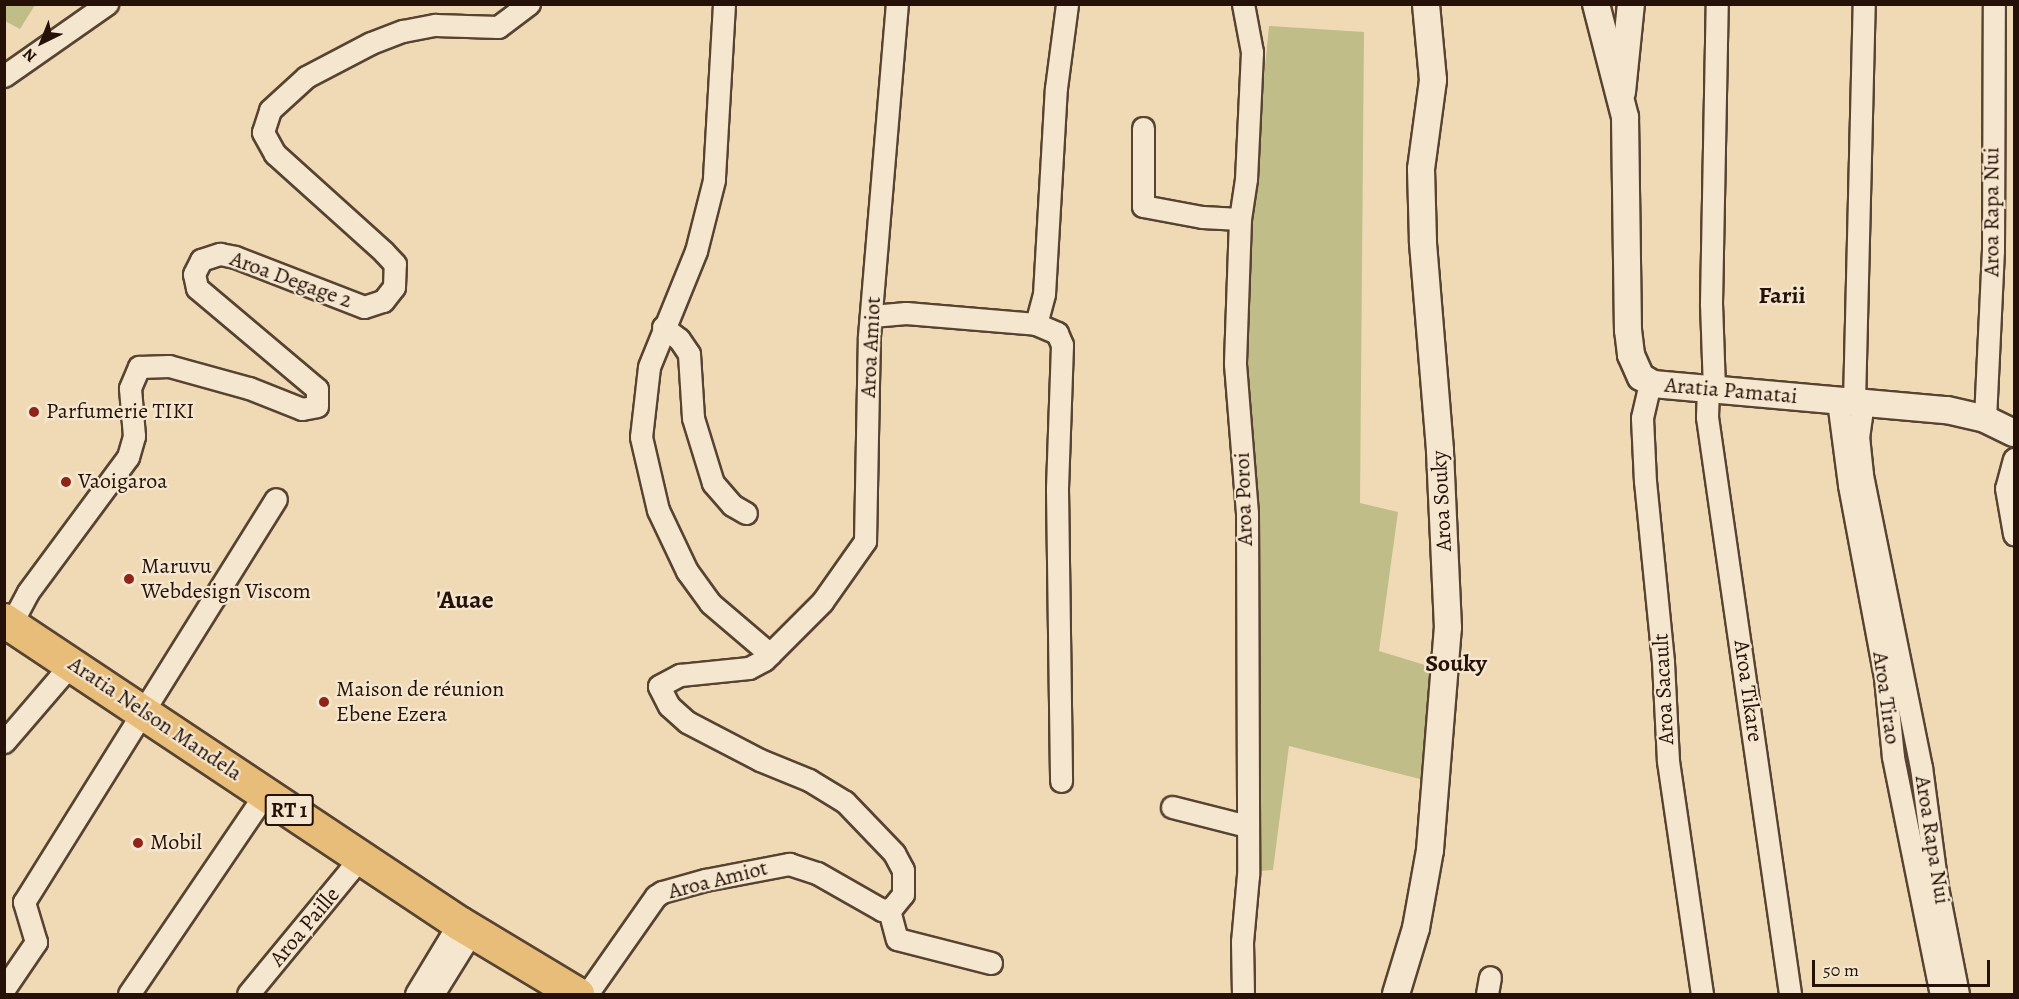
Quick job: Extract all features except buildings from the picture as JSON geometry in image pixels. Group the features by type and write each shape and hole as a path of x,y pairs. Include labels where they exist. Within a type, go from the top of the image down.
{"main road":[{"name":"Aratia Nelson Mandela","path":"8,622 465,927 577,994"}],"street":[{"path":"4,76 107,4"},
{"name":"Aroa Degage 2","path":"8,622 128,457 134,436 130,388 139,367 169,366 192,371 292,406 312,410 317,406 317,389 197,288 194,274 201,260 220,254 235,257 364,306 382,301 394,287 395,264 275,154 263,132 270,110 306,77 371,43 403,31 435,26 498,27 529,4"},
{"path":"724,4 714,180 696,251 649,366 640,423 643,453 658,510 677,552 710,603 770,654"},
{"name":"Aroa Amiot","path":"587,994 656,896 705,880 789,864 817,873 873,907 889,910 903,894 903,870 894,853 853,810 809,780 760,760 687,722 661,693 663,680 700,671 749,668 770,654 822,602 865,541 872,316 897,4"},
{"path":"1036,324 1044,294 1056,88 1067,4"},
{"name":"Aroa Poroi","path":"1243,4 1252,52 1246,179 1240,219 1235,364 1247,512 1247,826 1243,994"},
{"name":"Aroa Souky","path":"1396,994 1425,880 1441,753 1448,644 1440,450 1423,241 1420,169 1433,80 1426,4"},
{"path":"1596,4 1621,95"},
{"name":"Aratia Pamatai","path":"1631,4 1626,84 1621,95 1626,133 1629,333 1636,370 1650,383 1947,410 1985,418 2014,433"},
{"path":"1711,389 1717,4"},
{"name":"Aroa Rapa Nui","path":"1864,4 1852,402 1862,475 1922,767 1937,887 1958,994"},
{"name":"Aroa Rapa Nui","path":"1985,418 1992,262 1994,4"},
{"path":"1143,128 1143,206 1202,217 1240,219"},
{"path":"872,316 906,314 1036,324 1057,333 1062,345 1058,489 1061,782"},
{"path":"663,327 679,339 689,354 693,418 713,483 732,505 746,513"},
{"name":"Aroa Sacault","path":"1650,383 1642,418 1645,481 1663,662 1668,761 1702,994"},
{"name":"Aroa Tikare","path":"1711,389 1707,417 1790,994"},
{"name":"Aroa Tirao","path":"1852,402 1849,485 1884,678 1893,757 1941,994"},
{"path":"2014,459 2006,488 2014,534"},
{"path":"4,989 36,942 24,903 276,499"},
{"path":"4,742 72,663"},
{"path":"129,994 266,795"},
{"path":"1172,807 1247,826"},
{"name":"Aroa Paille","path":"248,994 360,858"},
{"path":"889,910 897,939 991,963"},
{"path":"416,994 465,927"},
{"path":"433,994 465,927"}],"shaded area":[{"path":"5,4 35,5 20,29 5,21"},
{"path":"1269,26 1364,32 1360,503 1398,512 1379,651 1448,672 1440,784 1289,746 1273,870 1247,872 1254,635 1253,459 1246,355 1252,201"}],"place":[{"name":"Parfumerie TIKI","path":"34,412"},
{"name":"Vaoigaroa","path":"66,482"},
{"name":"Maruvu Webdesign Viscom","path":"129,579"},
{"name":"Maison de réunion Ebene Ezera","path":"324,702"},
{"name":"Mobil","path":"138,843"}],"district":[{"name":"Farii","path":"1782,296"},
{"name":"'Auae","path":"465,600"},
{"name":"Souky","path":"1456,664"}]}
